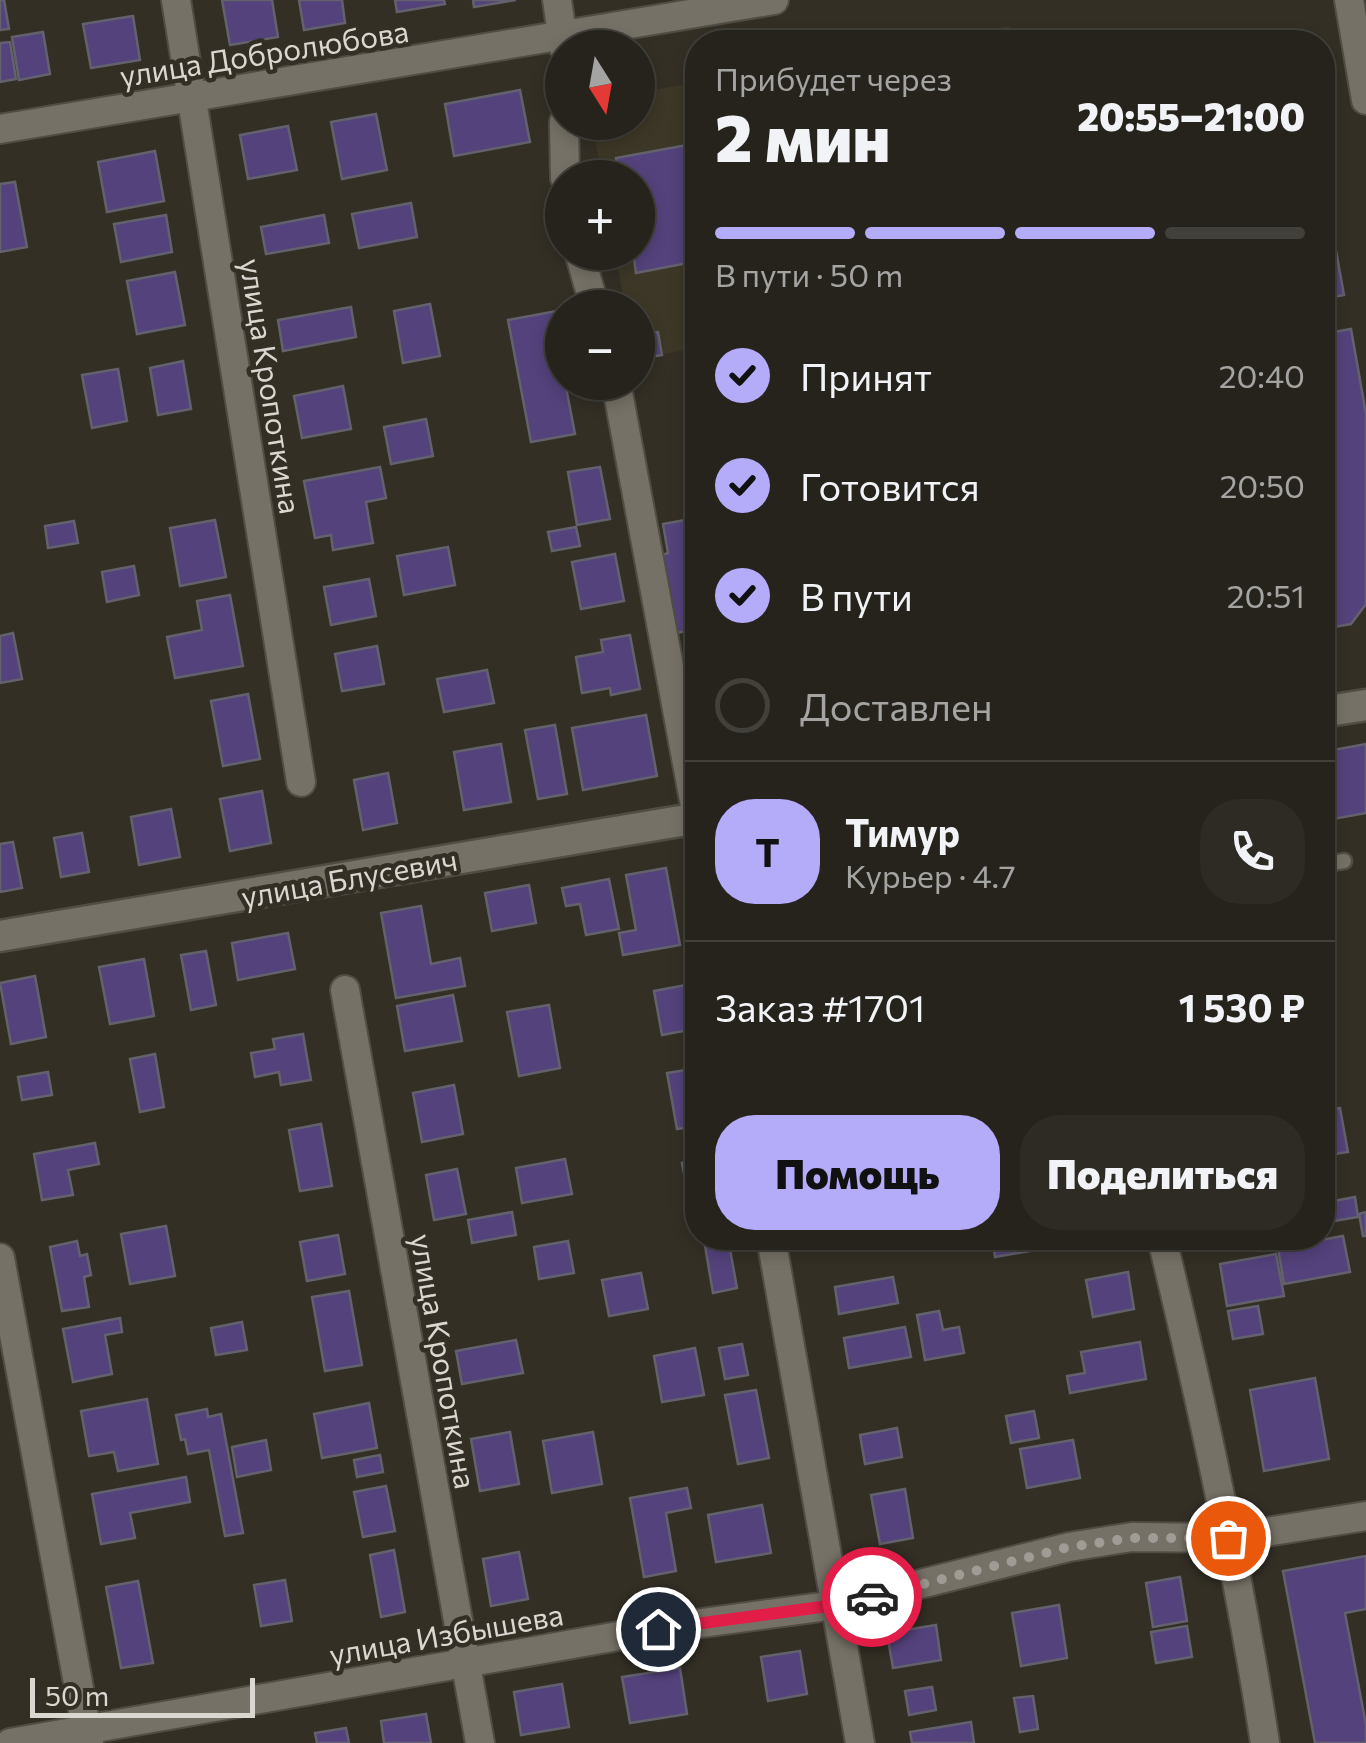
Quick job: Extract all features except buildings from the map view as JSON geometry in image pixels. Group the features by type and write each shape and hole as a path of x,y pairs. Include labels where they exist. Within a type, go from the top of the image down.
{"main road":[{"path":"1335,710 1366,705"},
{"name":"улица Блусевич","path":"0,936 685,822"}],"street":[{"name":"улица Кропоткина","path":"176,0 302,782"},
{"path":"558,0 562,30"},
{"name":"улица Добролюбова","path":"624,30 774,0"},
{"path":"1349,0 1366,100"},
{"name":"улица Добролюбова","path":"0,129 192,94 545,45"},
{"path":"619,400 685,755"},
{"name":"улица Кропоткина","path":"344,990 480,1743"},
{"path":"773,1250 860,1743"},
{"path":"1165,1250 1200,1400 1265,1743"},
{"path":"0,1258 88,1737"},
{"name":"улица Избышева","path":"10,1743 88,1737 466,1662 658,1629 836,1605 1069,1547 1132,1538 1228,1538 1366,1516"}],"lane":[{"path":"1335,863 1344,861"}],"shaded area":[{"path":"685,84 685,350 655,356 655,290 622,290 618,270 655,270 655,160 599,160 595,140 655,140 655,90"}],"way so far":[{"path":"872,1597 1069,1547 1132,1538 1228,1538"}],"route":[{"path":"658,1629 872,1597"}]}
